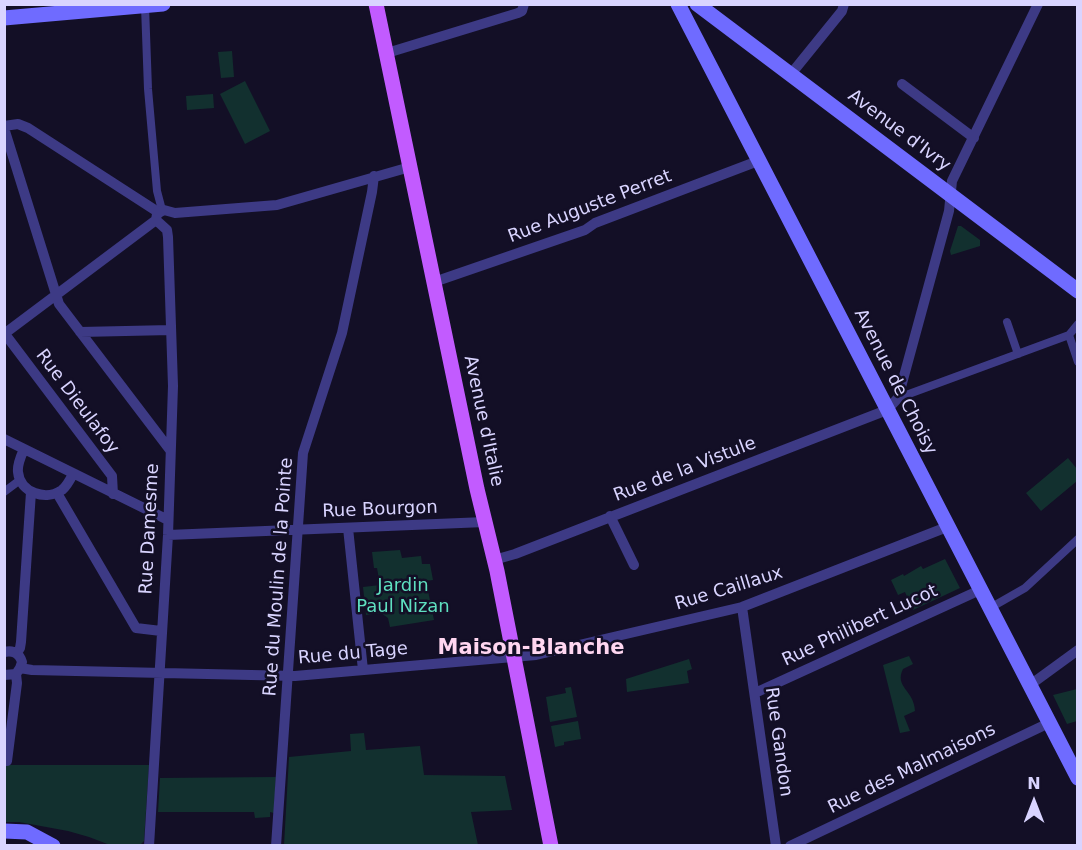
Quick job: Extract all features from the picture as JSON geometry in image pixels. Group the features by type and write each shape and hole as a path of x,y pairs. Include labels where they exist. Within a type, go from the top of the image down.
{"main road":[{"path":"4,18 51,9 163,4"},
{"name":"Avenue d'Italie","path":"376,4 494,560 551,846"},
{"name":"Avenue de Choisy","path":"678,4 1077,778"},
{"name":"Avenue d'Ivry","path":"697,4 1077,291"},
{"path":"4,831 27,832 53,846"}],"street":[{"path":"387,53 518,13 522,11 524,4"},
{"path":"791,74 842,11 844,4"},
{"path":"887,410 898,398 949,211 952,182 1038,4"},
{"name":"Rue Damesme","path":"145,6 149,100 157,191 168,232 173,386 168,535 149,846"},
{"path":"902,84 974,138"},
{"path":"162,213 28,128 18,124 4,127 55,296 170,450"},
{"name":"Rue Auguste Perret","path":"434,282 585,230 594,223 758,161"},
{"path":"5,334 162,213 277,205 410,167"},
{"name":"Rue du Moulin de la Pointe","path":"276,846 303,453 345,324 374,176"},
{"path":"1007,322 1018,354"},
{"path":"898,398 1070,335 1077,324"},
{"path":"81,332 171,330"},
{"name":"Rue Dieulafoy","path":"5,334 112,476 113,494"},
{"path":"1070,335 1077,362"},
{"name":"Rue de la Vistule","path":"494,560 887,410"},
{"path":"4,439 168,520"},
{"path":"24,449 18,464 20,480 31,492 43,495 57,493 64,489 73,474"},
{"path":"4,492 20,480"},
{"path":"17,653 21,642 31,492"},
{"path":"57,493 136,628 161,631"},
{"path":"610,516 634,565"},
{"name":"Rue Bourgon","path":"168,535 485,522"},
{"name":"Rue Caillaux","path":"513,658 536,656 742,607 947,527"},
{"path":"348,528 363,670"},
{"path":"990,608 1025,588 1077,539"},
{"name":"Rue Philibert Lucot","path":"754,693 980,590"},
{"name":"Rue Gandon","path":"742,607 776,846"},
{"path":"1030,685 1077,650"},
{"path":"4,652 17,653"},
{"path":"7,761 17,684 14,672 22,662 17,653"},
{"name":"Rue du Tage","path":"14,672 32,670 288,676 513,658"},
{"name":"Rue des Malmaisons","path":"790,846 1049,723"}],"green space":[{"path":"232,51 234,77 221,78 218,52"},
{"path":"245,81 270,131 245,144 220,94"},
{"path":"213,94 214,108 187,110 186,96"},
{"path":"958,226 980,240 980,246 951,255 950,251"},
{"path":"1068,458 1077,469 1077,481 1041,511 1026,493"},
{"name":"Jardin Paul Nizan","path":"400,550 402,558 421,556 422,564 430,564 433,580 426,581 434,620 390,627 388,618 381,613 366,615 363,587 380,585 377,568 374,568 372,552"},
{"path":"945,559 960,588 913,610 905,592 898,595 891,580 903,574 904,576 921,566 923,569"},
{"path":"909,656 913,664 903,669 901,680 914,704 915,711 904,716 910,731 900,733 883,665"},
{"path":"689,659 692,669 687,671 689,683 627,692 626,679"},
{"path":"571,687 577,717 550,722 546,697 566,693 565,688"},
{"path":"1077,689 1077,721 1067,724 1053,695"},
{"path":"578,721 581,739 564,742 564,745 555,747 551,726"},
{"path":"364,733 366,750 420,746 424,775 505,776 512,810 471,812 478,845 284,845 289,757 351,751 350,734"},
{"path":"4,765 149,765 144,841 140,845 110,845 68,831 19,822 5,822"},
{"path":"276,777 274,813 270,812 270,817 255,818 254,812 158,812 160,778"}],"district":[{"name":"Maison-Blanche","path":"531,649"}]}
